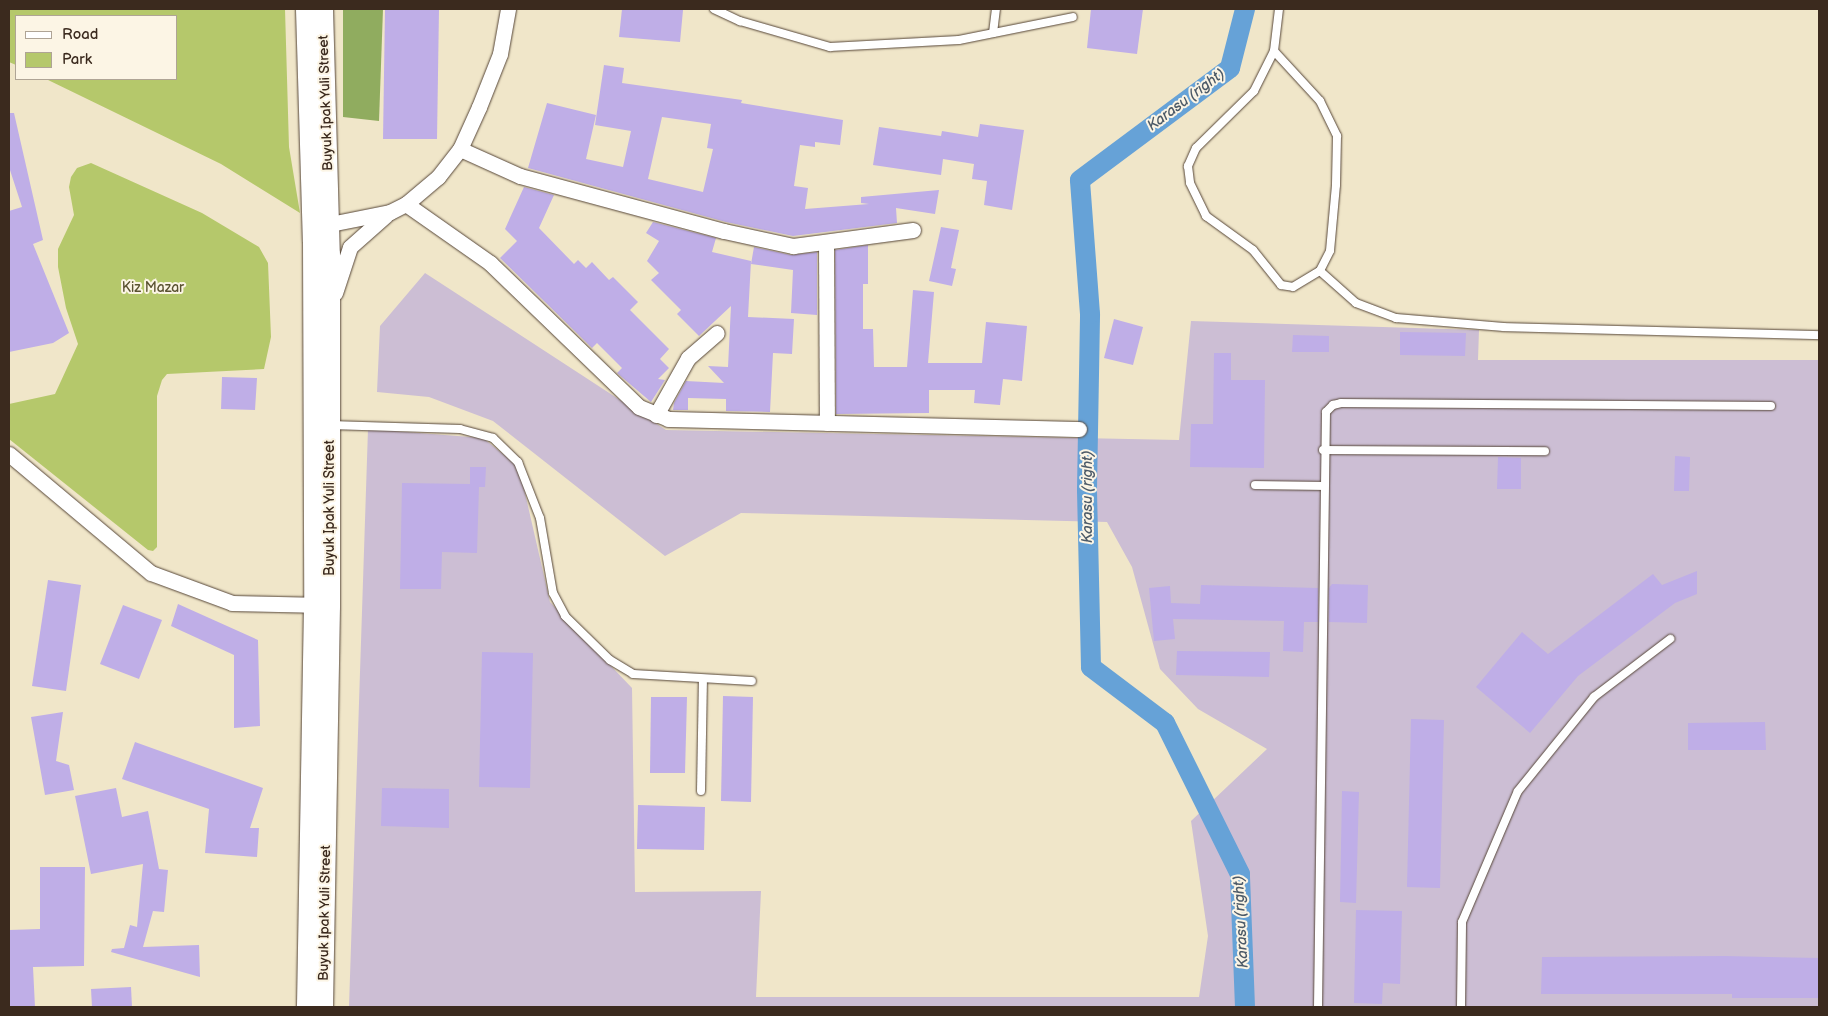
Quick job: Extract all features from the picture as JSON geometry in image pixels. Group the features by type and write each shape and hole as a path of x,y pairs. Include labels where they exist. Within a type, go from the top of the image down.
{"street":[{"name":"Buyuk Ipak Yuli Street","path":"305,9 321,226 330,312 330,425 306,1007"},
{"name":"Buyuk Ipak Yuli Street","path":"323,9 321,226 323,1007"},
{"path":"330,312 350,247 390,212 406,204 438,177 460,149 500,54 508,9"},
{"path":"460,149 520,176 724,231 793,246 913,230"},
{"path":"406,204 490,263 639,407 656,415 668,419 1079,430"},
{"path":"321,226 390,212"},
{"path":"826,243 828,423"},
{"path":"656,415 688,358 717,332"},
{"path":"9,454 151,573 232,603 322,605"}],"lane":[{"path":"714,9 740,21 830,47 959,40 1073,17"},
{"path":"994,33 996,9"},
{"path":"1274,51 1320,101 1336,136 1336,185 1330,251 1320,271 1293,287 1281,285 1253,250 1206,216 1190,183 1188,166 1196,148 1254,91 1274,51 1279,9"},
{"path":"1320,271 1356,303 1396,318 1504,327 1819,336"},
{"path":"1318,1007 1323,450 1326,412 1333,405 1341,403 1771,406"},
{"path":"330,425 460,429 493,438 518,462 540,518 553,593 565,616 621,669 647,676 752,681"},
{"path":"1323,450 1545,451"},
{"path":"1255,485 1323,486"},
{"path":"1461,1007 1462,922 1518,791 1594,697 1670,639"},
{"path":"701,791 703,679"}],"shaded area":[{"path":"425,273 666,430 1179,440 1191,321 1479,330 1478,360 1819,360 1819,1007 349,1007 368,429 483,438 519,467 550,602 632,688 635,892 761,891 756,997 1199,997 1208,936 1191,821 1267,749 1198,709 1160,669 1132,567 1107,522 741,513 665,556 493,421 429,397 377,392 380,326"}],"green space":[{"path":"9,9 285,9 289,147 300,213 221,164 48,80 178,80 178,15 15,15 15,65 9,62"},
{"path":"343,9 383,9 379,121 343,117"},
{"name":"Kiz Mazar","path":"91,163 202,213 259,247 268,263 271,337 264,369 167,374 162,380 157,396 157,547 153,551 148,550 9,439 9,404 55,394 78,344 66,308 58,267 58,249 74,215 69,187 71,177 77,168"}],"building":[{"path":"385,9 439,9 437,139 383,139"},
{"path":"622,9 683,10 680,42 619,37"},
{"path":"1091,9 1143,9 1137,54 1087,48"},
{"path":"604,65 624,68 622,83 742,100 741,103 843,120 840,145 815,142 815,147 800,145 794,186 808,188 805,209 869,204 861,203 861,197 939,190 935,214 896,208 897,223 793,236 726,222 528,168 547,103 596,115 586,159 623,167 631,131 595,125","holes":["662,117 711,124 707,148 713,149 703,192 648,179"]},
{"path":"9,113 14,113 43,240 33,244 69,333 53,343 9,352 9,211 22,207 9,167"},
{"path":"980,124 1024,130 1012,210 984,205 987,181 972,179 974,164 943,159 941,175 873,165 879,127 941,136 942,131 978,137"},
{"path":"524,187 554,195 539,228 574,264 578,260 586,268 592,262 609,280 613,277 638,302 630,310 669,349 660,359 669,368 658,379 665,380 651,402 617,373 622,368 597,343 592,348 500,258 517,241 505,229"},
{"path":"653,222 716,238 712,252 751,261 748,317 794,319 792,354 773,353 770,412 726,411 726,399 688,398 688,410 673,410 674,403 686,381 724,383 708,366 728,367 731,306 699,336 677,314 681,310 651,280 659,273 647,261 659,241 646,233"},
{"path":"941,227 959,230 951,268 956,269 952,286 929,281"},
{"path":"868,245 868,284 863,284 863,329 873,329 874,367 907,367 913,290 934,292 928,363 982,363 986,322 1027,326 1022,381 1003,379 1000,405 974,403 975,390 929,390 929,413 836,414 835,250"},
{"path":"754,247 791,255 817,252 817,315 791,313 793,270 751,264"},
{"path":"1114,319 1143,327 1133,365 1104,358"},
{"path":"1400,332 1466,333 1465,356 1400,355"},
{"path":"1293,335 1329,336 1329,352 1292,352"},
{"path":"1214,353 1231,353 1231,380 1265,380 1264,468 1190,467 1191,424 1213,424"},
{"path":"222,377 257,378 255,410 221,409"},
{"path":"1675,456 1690,457 1689,491 1674,491"},
{"path":"1498,457 1521,458 1521,489 1497,489"},
{"path":"470,467 486,467 485,487 479,487 477,553 442,552 441,589 400,589 402,483 470,484"},
{"path":"1697,571 1697,594 1675,603 1578,676 1530,733 1476,687 1522,632 1548,654 1653,574 1662,585"},
{"path":"48,580 81,585 66,691 32,686"},
{"path":"1332,584 1368,585 1367,623 1329,622 1329,588"},
{"path":"1201,585 1318,588 1318,622 1304,622 1303,652 1283,651 1284,621 1173,619 1175,639 1154,641 1149,588 1170,586 1171,603 1200,604"},
{"path":"178,604 258,640 260,726 234,728 234,655 171,626"},
{"path":"123,605 162,620 139,679 100,664"},
{"path":"1177,651 1270,652 1269,677 1176,675"},
{"path":"482,652 533,653 530,788 479,787"},
{"path":"723,696 753,697 751,802 721,801"},
{"path":"651,697 687,697 685,773 650,773"},
{"path":"63,712 56,761 69,765 74,790 45,795 31,717"},
{"path":"1411,719 1444,720 1440,888 1407,887"},
{"path":"1765,722 1766,750 1688,750 1688,723"},
{"path":"135,742 263,788 250,828 259,828 257,857 205,853 209,809 122,779"},
{"path":"116,788 122,817 148,811 159,869 168,870 164,912 153,911 143,947 199,945 200,977 111,952 112,949 124,948 130,925 137,927 143,864 91,874 75,796"},
{"path":"382,788 449,789 449,828 381,826"},
{"path":"1342,791 1359,792 1356,903 1340,902"},
{"path":"638,805 705,807 704,850 637,849"},
{"path":"40,867 85,867 84,966 33,967 35,1007 9,1007 9,930 40,929"},
{"path":"1356,910 1402,911 1400,984 1383,983 1382,1004 1354,1003"},
{"path":"1725,956 1819,958 1819,998 1732,998 1732,994 1541,994 1542,957"},
{"path":"131,987 132,1007 92,1007 91,989"}],"waterway":[{"name":"Karasu (right)","path":"1245,9 1230,68 1080,180 1090,314 1087,489 1091,667 1165,723 1240,874 1245,1007"}]}
